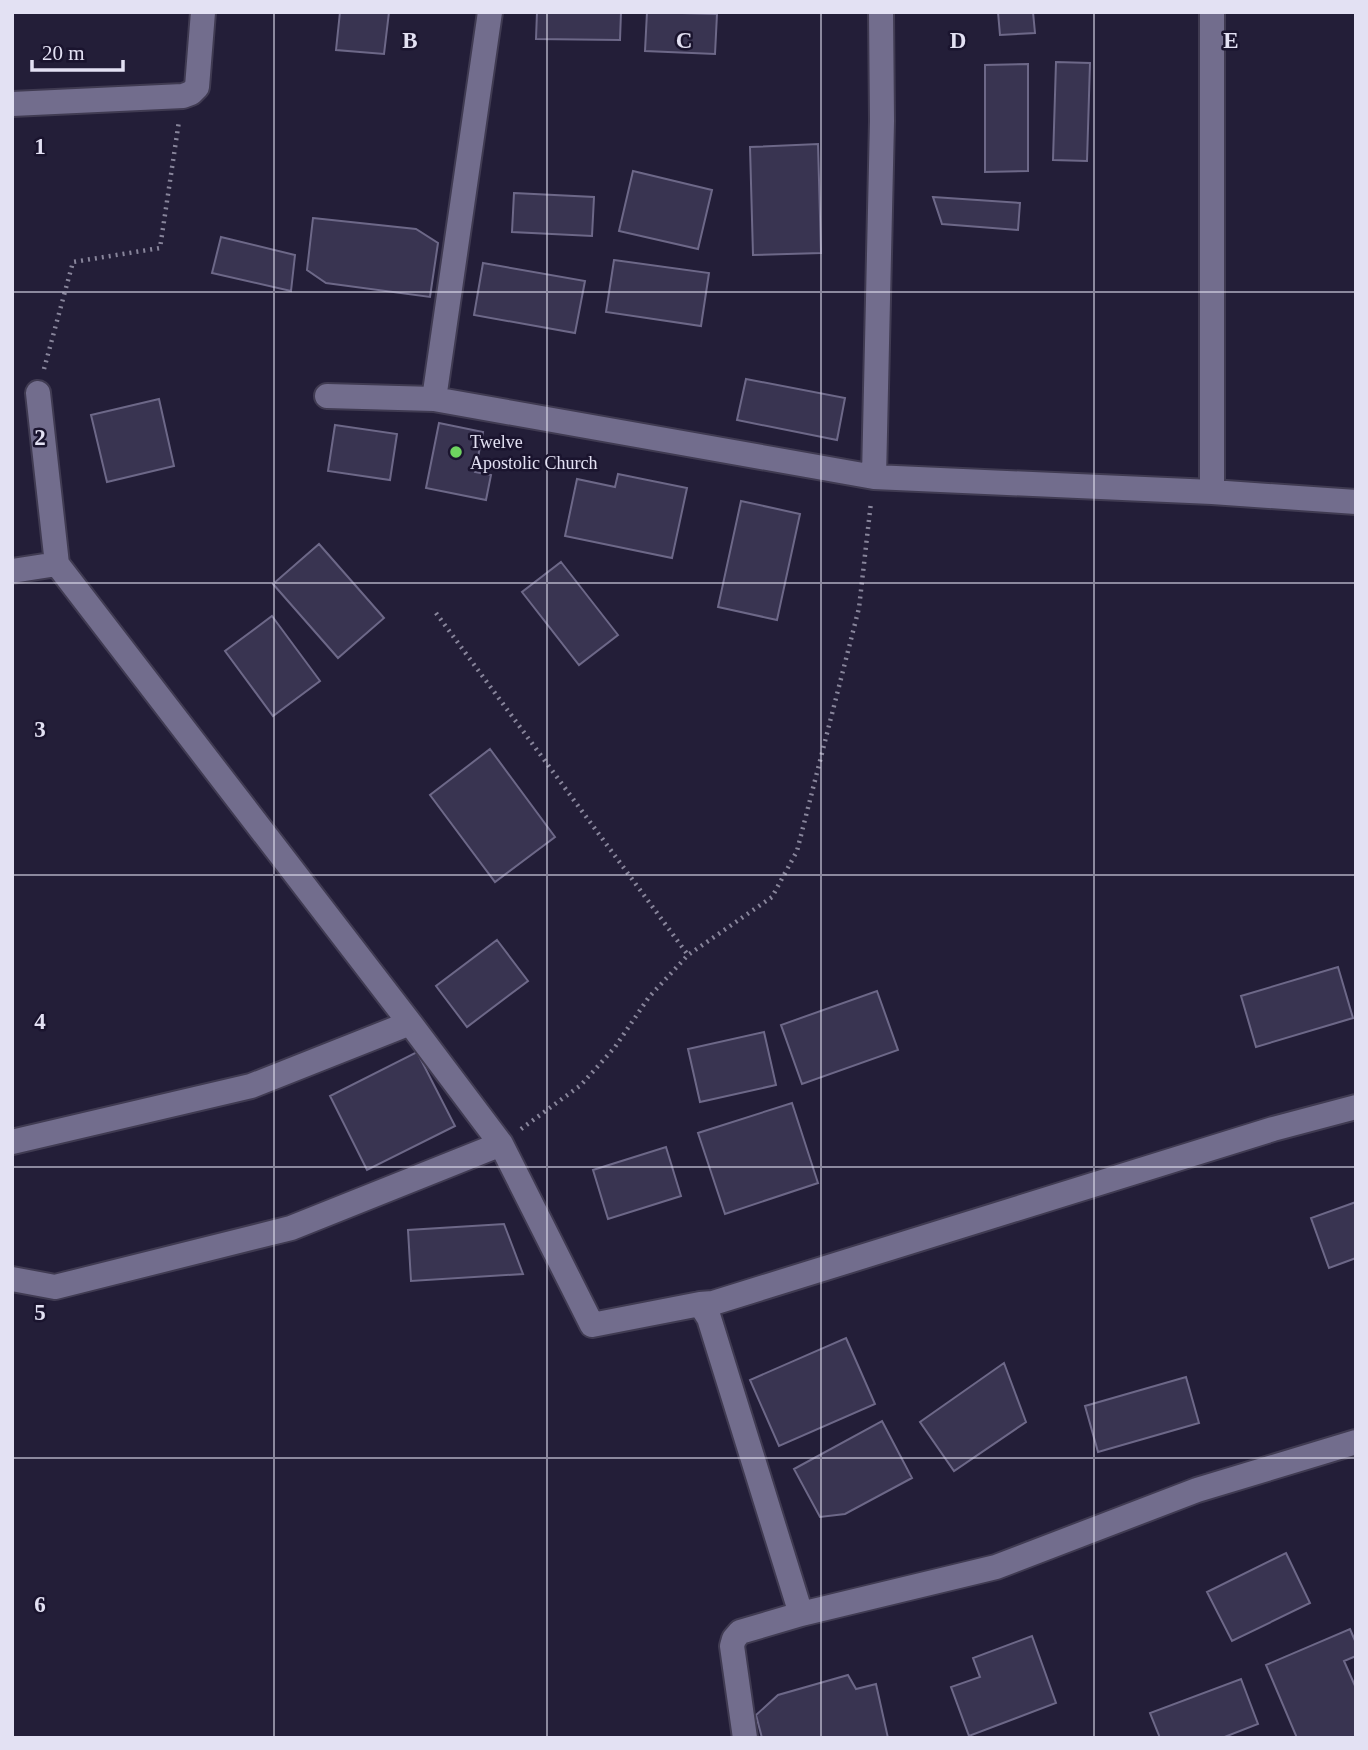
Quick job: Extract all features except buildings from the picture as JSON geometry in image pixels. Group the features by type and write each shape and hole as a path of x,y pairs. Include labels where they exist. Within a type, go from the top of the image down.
{"street":[{"path":"12,104 183,96 191,93 197,87 203,12"},
{"path":"434,399 491,12"},
{"path":"874,477 881,12"},
{"path":"1212,12 1212,492"},
{"path":"38,393 57,564 500,1144 592,1325 713,1303 1273,1129 1356,1107"},
{"path":"327,396 434,399 874,477 1212,492 1356,502"},
{"path":"12,571 57,564"},
{"path":"12,1142 251,1086 410,1023"},
{"path":"12,1279 55,1287 291,1228 500,1144"},
{"path":"700,1304 709,1318 801,1614"},
{"path":"745,1738 732,1646 740,1632 801,1614 996,1567 1197,1490 1356,1442"}],"path":[{"path":"38,393 73,262 160,248 183,96"},
{"path":"500,1144 581,1085 615,1046 649,997 688,955 772,897 797,851 859,608 874,477"},
{"path":"436,613 688,955"}],"place":[{"name":"Twelve Apostolic Church","path":"456,452"}]}
